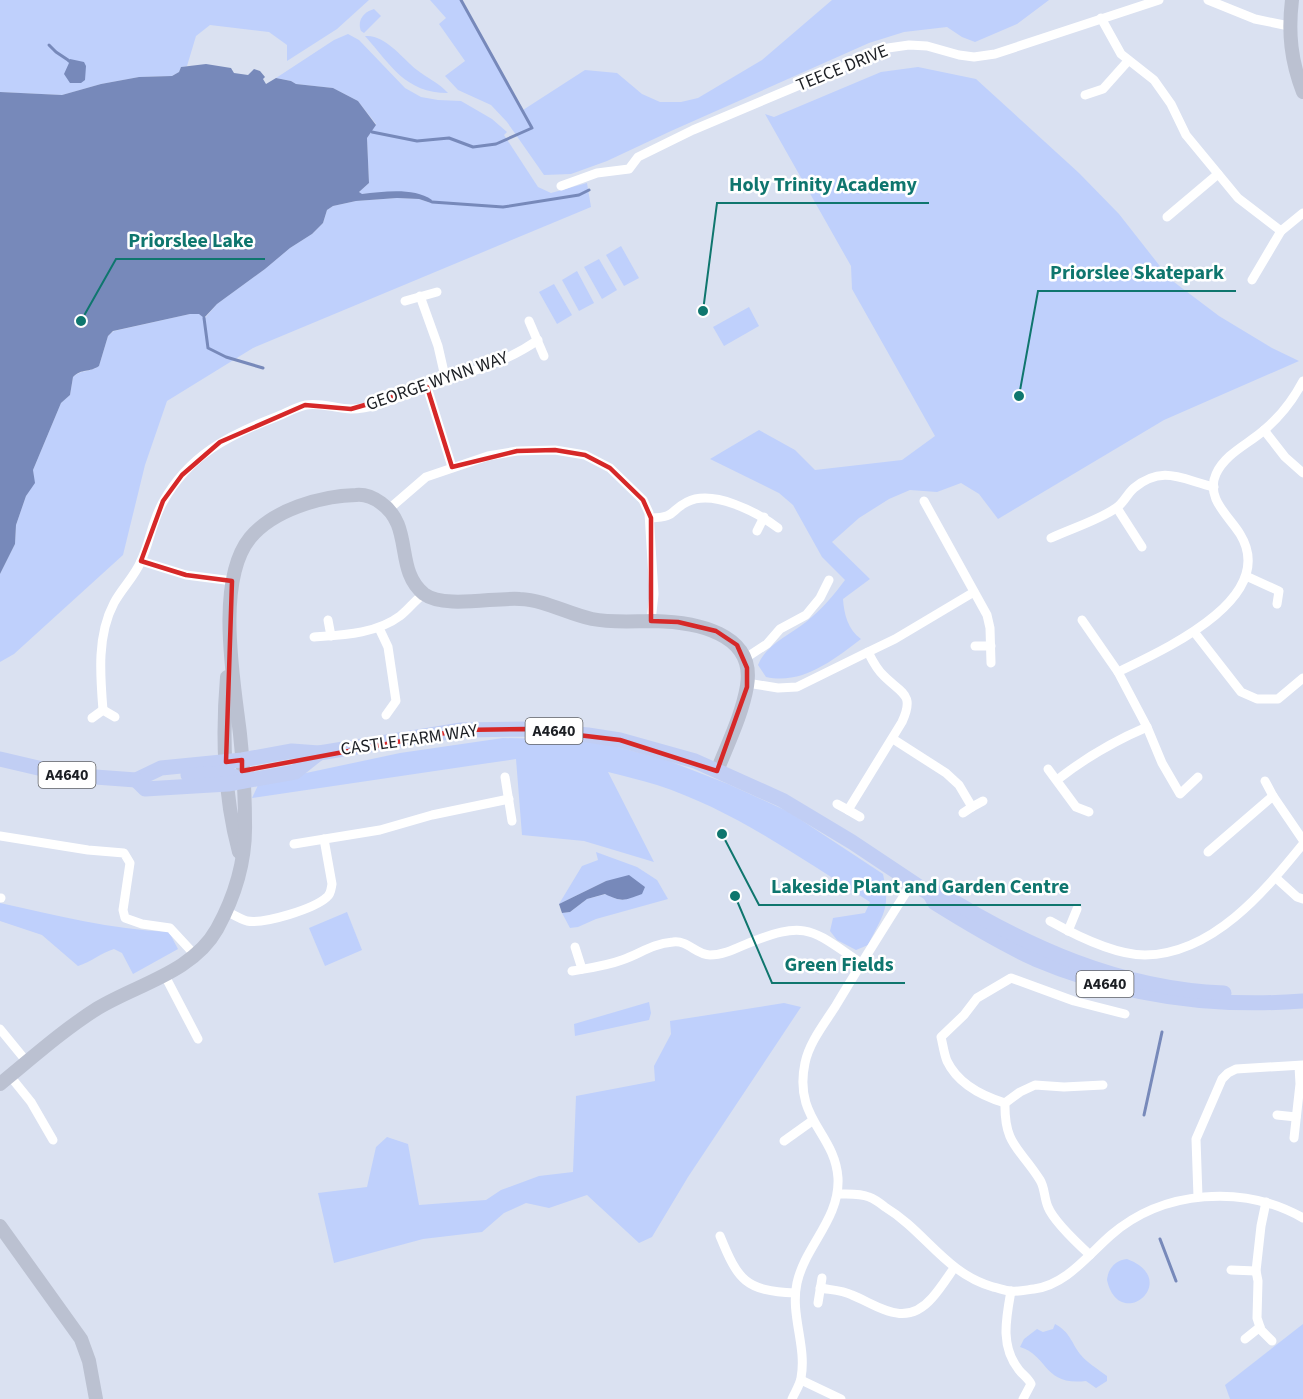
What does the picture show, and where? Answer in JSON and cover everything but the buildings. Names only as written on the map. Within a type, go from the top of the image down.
[{"type":"main road","name":"CASTLE FARM WAY","points":[[0,759],[68,775],[139,779],[161,768],[234,772],[291,751],[315,757],[461,730],[527,729],[620,740],[695,761],[782,800],[852,842],[930,894],[935,903],[1005,944],[1043,962],[1109,985],[1189,1000],[1243,1003],[1303,1001]]},
{"type":"main road","points":[[139,779],[145,789],[184,788],[234,772],[295,772],[315,757]]},
{"type":"main road","name":"CASTLE FARM WAY","points":[[930,894],[940,893],[1000,928],[1049,952],[1122,977],[1165,986],[1216,992],[1303,991]]},
{"type":"street","name":"TEECE DRIVE","points":[[561,186],[597,173],[629,169],[638,157],[693,130],[888,48],[909,45],[927,46],[959,56],[995,54],[1159,0]]},
{"type":"street","points":[[1208,0],[1255,19],[1289,26]]},
{"type":"street","points":[[1292,0],[1289,26],[1290,49],[1303,92]]},
{"type":"street","points":[[1101,18],[1121,54],[1154,80],[1171,104],[1186,135],[1238,198],[1281,231]]},
{"type":"street","points":[[1085,95],[1102,89],[1128,61]]},
{"type":"street","points":[[1167,217],[1218,174]]},
{"type":"street","points":[[1252,280],[1281,231],[1303,213]]},
{"type":"street","points":[[405,301],[437,292]]},
{"type":"street","points":[[420,296],[438,346],[446,381]]},
{"type":"street","points":[[530,321],[544,356]]},
{"type":"street","name":"GEORGE WYNN WAY","points":[[103,710],[101,647],[113,605],[141,561],[149,533],[163,501],[182,475],[220,442],[241,430],[308,404],[351,409],[385,401],[495,364],[522,352],[538,340]]},
{"type":"street","points":[[1118,672],[1195,633],[1217,615],[1233,597],[1246,576],[1248,559],[1240,534],[1222,511],[1215,497],[1215,475],[1234,452],[1264,430],[1284,411],[1303,381]]},
{"type":"street","points":[[427,387],[452,467]]},
{"type":"street","points":[[1264,430],[1285,457],[1303,474]]},
{"type":"street","points":[[389,509],[426,477],[488,456],[517,451],[555,450],[585,455],[610,468],[633,489],[643,500],[651,518],[654,594],[651,621]]},
{"type":"street","points":[[1053,524],[1055,536],[1117,508],[1136,486],[1159,475],[1176,475],[1194,483],[1214,487]]},
{"type":"street","points":[[52,1140],[31,1102],[5,1080],[70,1027],[100,1007],[183,965],[195,955],[215,932],[239,879],[246,825],[234,772],[230,651],[233,581],[237,564],[250,538],[273,517],[315,502],[360,494],[389,509],[397,519],[407,566],[412,578],[424,594],[437,600],[520,598],[546,603],[590,619],[678,622],[716,631],[737,645],[744,659],[747,683],[739,715],[717,771]]},
{"type":"street","points":[[651,518],[667,518],[688,502],[702,498],[720,501],[764,517],[778,528]]},
{"type":"street","points":[[924,501],[987,615],[990,628],[991,663]]},
{"type":"street","points":[[1117,508],[1142,548]]},
{"type":"street","points":[[757,531],[764,517]]},
{"type":"street","points":[[141,561],[186,575],[233,581]]},
{"type":"street","points":[[1246,576],[1279,591]]},
{"type":"street","points":[[744,659],[767,644],[780,629],[806,615],[820,598],[829,580]]},
{"type":"street","points":[[1277,604],[1279,591],[1288,583]]},
{"type":"street","points":[[747,683],[778,688],[797,687],[895,639],[974,592]]},
{"type":"street","points":[[314,637],[346,635],[379,628],[400,616],[424,594]]},
{"type":"street","points":[[328,620],[331,636]]},
{"type":"street","points":[[1082,620],[1118,672],[1147,727],[1162,763],[1180,794],[1198,777]]},
{"type":"street","points":[[379,628],[388,647],[396,701],[386,715]]},
{"type":"street","points":[[1195,633],[1241,692],[1257,699],[1278,699],[1303,678]]},
{"type":"street","points":[[975,646],[991,646]]},
{"type":"street","points":[[848,810],[893,740],[909,708],[906,697],[883,676],[868,652]]},
{"type":"street","points":[[92,718],[103,710],[115,717]]},
{"type":"street","points":[[1057,780],[1113,742],[1147,727]]},
{"type":"street","points":[[893,740],[946,773],[959,785],[967,810],[983,801]]},
{"type":"street","points":[[1048,769],[1076,807],[1089,812]]},
{"type":"street","points":[[505,777],[512,821]]},
{"type":"street","points":[[1050,921],[1068,931],[1119,950],[1144,955],[1185,947],[1208,936],[1234,918],[1276,878],[1303,842],[1265,781]]},
{"type":"street","points":[[1209,852],[1273,796]]},
{"type":"street","points":[[294,844],[380,830],[432,815],[509,799]]},
{"type":"street","points":[[837,804],[860,818]]},
{"type":"street","points":[[0,836],[88,850],[124,853],[130,863],[123,910],[125,918],[142,924],[170,928],[195,955]]},
{"type":"street","points":[[226,911],[245,921],[256,921],[300,911],[327,897],[331,892],[332,884],[324,839]]},
{"type":"street","points":[[1276,878],[1297,897],[1303,899]]},
{"type":"street","points":[[792,1399],[801,1380],[803,1359],[794,1302],[799,1274],[833,1211],[838,1194],[835,1162],[804,1101],[802,1086],[805,1062],[820,1031],[912,883]]},
{"type":"street","points":[[1068,931],[1077,909]]},
{"type":"street","points":[[575,947],[577,970],[618,962],[644,949],[675,941],[684,943],[700,953],[710,955],[726,952],[769,934],[809,930],[861,963]]},
{"type":"street","points":[[164,974],[198,1039]]},
{"type":"street","points":[[1005,1103],[975,1091],[959,1078],[947,1061],[941,1037],[964,1015],[977,998],[1011,978],[1074,1001],[1125,1014]]},
{"type":"street","points":[[0,1029],[27,1062]]},
{"type":"street","points":[[1198,1197],[1196,1139],[1222,1079],[1228,1073],[1236,1069],[1301,1065],[1294,1138]]},
{"type":"street","points":[[1005,1103],[1035,1085],[1064,1087],[1103,1085]]},
{"type":"street","points":[[1005,1103],[1005,1123],[1011,1141],[1042,1183],[1048,1208],[1090,1255]]},
{"type":"street","points":[[1277,1115],[1296,1117]]},
{"type":"street","points":[[784,1141],[812,1120]]},
{"type":"street","points":[[838,1194],[869,1197],[900,1216],[954,1268],[974,1281],[1011,1291],[1042,1287],[1063,1277],[1128,1222],[1153,1210],[1198,1197],[1235,1196],[1266,1202],[1303,1218]]},
{"type":"street","points":[[1266,1202],[1260,1226],[1256,1271],[1257,1318],[1260,1327],[1272,1341]]},
{"type":"street","points":[[0,1226],[81,1339],[89,1361],[96,1399]]},
{"type":"street","points":[[720,1236],[734,1267],[743,1279],[754,1287],[764,1290],[795,1293]]},
{"type":"street","points":[[818,1303],[821,1283],[887,1312],[907,1313],[931,1300],[954,1268]]},
{"type":"street","points":[[1231,1270],[1256,1271]]},
{"type":"street","points":[[1011,1291],[1004,1331],[1010,1355],[1031,1384],[1023,1399]]},
{"type":"street","points":[[1245,1339],[1260,1327]]},
{"type":"street","points":[[801,1380],[841,1399]]},
{"type":"highlighted area","points":[[427,387],[452,467],[517,451],[555,450],[585,455],[610,468],[643,500],[651,518],[651,621],[678,622],[716,631],[737,645],[747,668],[747,687],[717,771],[620,740],[527,729],[461,730],[242,771],[242,760],[226,762],[232,581],[186,575],[141,561],[163,501],[182,475],[220,442],[305,405],[351,409]]},
{"type":"shaded area","points":[[0,0],[369,0],[337,29],[287,61],[287,45],[269,32],[210,25],[196,36],[187,66],[181,67],[179,72],[172,76],[139,77],[101,84],[62,95],[0,92]]},
{"type":"shaded area","points":[[430,0],[461,0],[523,110],[585,70],[617,73],[642,94],[660,102],[681,102],[698,98],[762,60],[832,0],[1049,0],[1017,24],[975,42],[947,27],[904,32],[869,43],[607,161],[571,174],[544,175],[507,122],[491,105],[458,90],[445,76],[465,61],[439,24],[446,18]]},
{"type":"shaded area","points":[[374,9],[381,16],[364,33],[361,31],[360,20],[367,12]]},
{"type":"shaded area","points":[[348,34],[359,40],[405,88],[421,97],[461,101],[492,119],[507,132],[504,135],[538,187],[551,193],[587,183],[591,207],[253,348],[167,401],[145,465],[123,555],[14,654],[0,662],[0,574],[15,544],[16,525],[26,496],[34,483],[33,470],[61,403],[70,395],[73,377],[99,366],[108,336],[114,331],[190,314],[200,314],[205,318],[217,304],[312,234],[323,223],[327,210],[333,206],[356,201],[397,198],[419,199],[431,203],[407,192],[361,194],[359,192],[369,183],[367,138],[376,124],[358,101],[333,88],[296,84],[276,78],[334,40]]},
{"type":"shaded area","points":[[365,36],[372,36],[387,43],[417,70],[448,93],[433,92],[410,83],[391,67]]},
{"type":"shaded area","points":[[70,59],[84,62],[86,66],[85,80],[81,83],[70,83],[64,74],[69,63],[67,61]]},
{"type":"shaded area","points":[[206,64],[231,68],[234,73],[248,75],[254,69],[260,71],[265,77],[263,79],[266,84],[276,78],[296,84],[333,88],[358,101],[376,125],[367,138],[369,183],[359,192],[362,194],[416,193],[432,200],[431,203],[419,199],[397,198],[356,201],[333,206],[327,210],[323,223],[312,234],[217,304],[204,318],[199,314],[190,314],[113,331],[108,336],[99,366],[79,372],[73,377],[70,395],[61,403],[33,470],[35,483],[26,496],[16,525],[15,544],[0,574],[0,92],[62,95],[101,84],[139,77],[172,76],[179,72],[181,67]]},
{"type":"shaded area","points":[[918,67],[976,79],[1079,173],[1119,214],[1170,279],[1219,316],[1272,348],[1299,361],[1164,420],[998,519],[979,494],[961,483],[937,492],[910,490],[889,499],[859,518],[832,542],[870,579],[843,599],[848,621],[853,631],[861,639],[817,669],[805,674],[780,679],[766,677],[758,665],[767,651],[812,617],[845,580],[822,557],[793,505],[779,493],[710,459],[759,430],[795,450],[815,470],[902,460],[935,436],[852,289],[851,266],[765,114],[774,117],[881,72]]},
{"type":"shaded area","points":[[621,246],[639,278],[624,286],[606,255]]},
{"type":"shaded area","points":[[599,259],[617,290],[602,299],[584,267]]},
{"type":"shaded area","points":[[577,271],[594,303],[579,311],[562,280]]},
{"type":"shaded area","points":[[554,284],[572,315],[557,324],[539,292]]},
{"type":"shaded area","points":[[749,307],[759,326],[724,346],[713,327]]},
{"type":"shaded area","points":[[503,738],[592,740],[669,761],[728,784],[789,812],[883,874],[886,904],[868,945],[856,950],[837,940],[830,931],[833,918],[865,913],[870,902],[767,837],[713,808],[657,785],[608,772],[654,862],[584,841],[522,835],[516,759],[252,798],[259,783],[400,753]]},
{"type":"shaded area","points":[[596,852],[637,867],[657,880],[668,899],[570,928],[562,913],[570,912],[587,899],[606,894],[619,899],[632,897],[606,881],[559,904],[582,866],[598,860]]},
{"type":"shaded area","points":[[629,875],[645,887],[642,894],[624,900],[605,894],[587,899],[570,912],[562,913],[559,904],[606,881]]},
{"type":"shaded area","points":[[0,903],[105,925],[169,932],[178,949],[133,974],[122,953],[114,949],[78,966],[42,935],[0,921]]},
{"type":"shaded area","points":[[347,912],[362,950],[325,966],[309,928]]},
{"type":"shaded area","points":[[649,1002],[651,1013],[649,1020],[575,1036],[574,1024]]},
{"type":"shaded area","points":[[784,1003],[801,1007],[688,1177],[652,1237],[639,1243],[587,1195],[549,1208],[526,1203],[504,1213],[482,1232],[423,1239],[334,1263],[318,1193],[367,1187],[376,1147],[387,1137],[408,1144],[419,1205],[486,1200],[501,1190],[539,1176],[573,1172],[576,1096],[655,1081],[654,1066],[671,1034],[670,1021]]},
{"type":"shaded area","points":[[1127,1259],[1143,1268],[1149,1279],[1148,1289],[1142,1298],[1133,1303],[1123,1302],[1114,1295],[1107,1280],[1113,1265]]},
{"type":"shaded area","points":[[1055,1324],[1067,1334],[1089,1363],[1107,1376],[1107,1381],[1096,1388],[1086,1381],[1062,1379],[1054,1375],[1029,1351],[1020,1347],[1024,1339],[1037,1329],[1043,1332],[1053,1329]]},
{"type":"shaded area","points":[[1303,1324],[1303,1399],[1230,1399],[1225,1385]]},
{"type":"waterway","points":[[372,132],[417,141],[449,138],[473,147],[496,144],[532,128],[461,0]]},
{"type":"waterway","points":[[49,45],[68,60]]},
{"type":"waterway","points":[[432,202],[503,207],[579,195],[589,190]]},
{"type":"waterway","points":[[204,318],[208,348],[226,357],[263,368]]},
{"type":"waterway","points":[[1144,1115],[1162,1032]]},
{"type":"waterway","points":[[1160,1239],[1176,1281]]},
{"type":"place","name":"Holy Trinity Academy","points":[[703,311]]},
{"type":"place","name":"Priorslee Lake","points":[[81,321]]},
{"type":"place","name":"Priorslee Skatepark","points":[[1019,396]]},
{"type":"place","name":"Lakeside Plant and Garden Centre","points":[[722,834]]},
{"type":"place","name":"Green Fields","points":[[735,896]]}]
